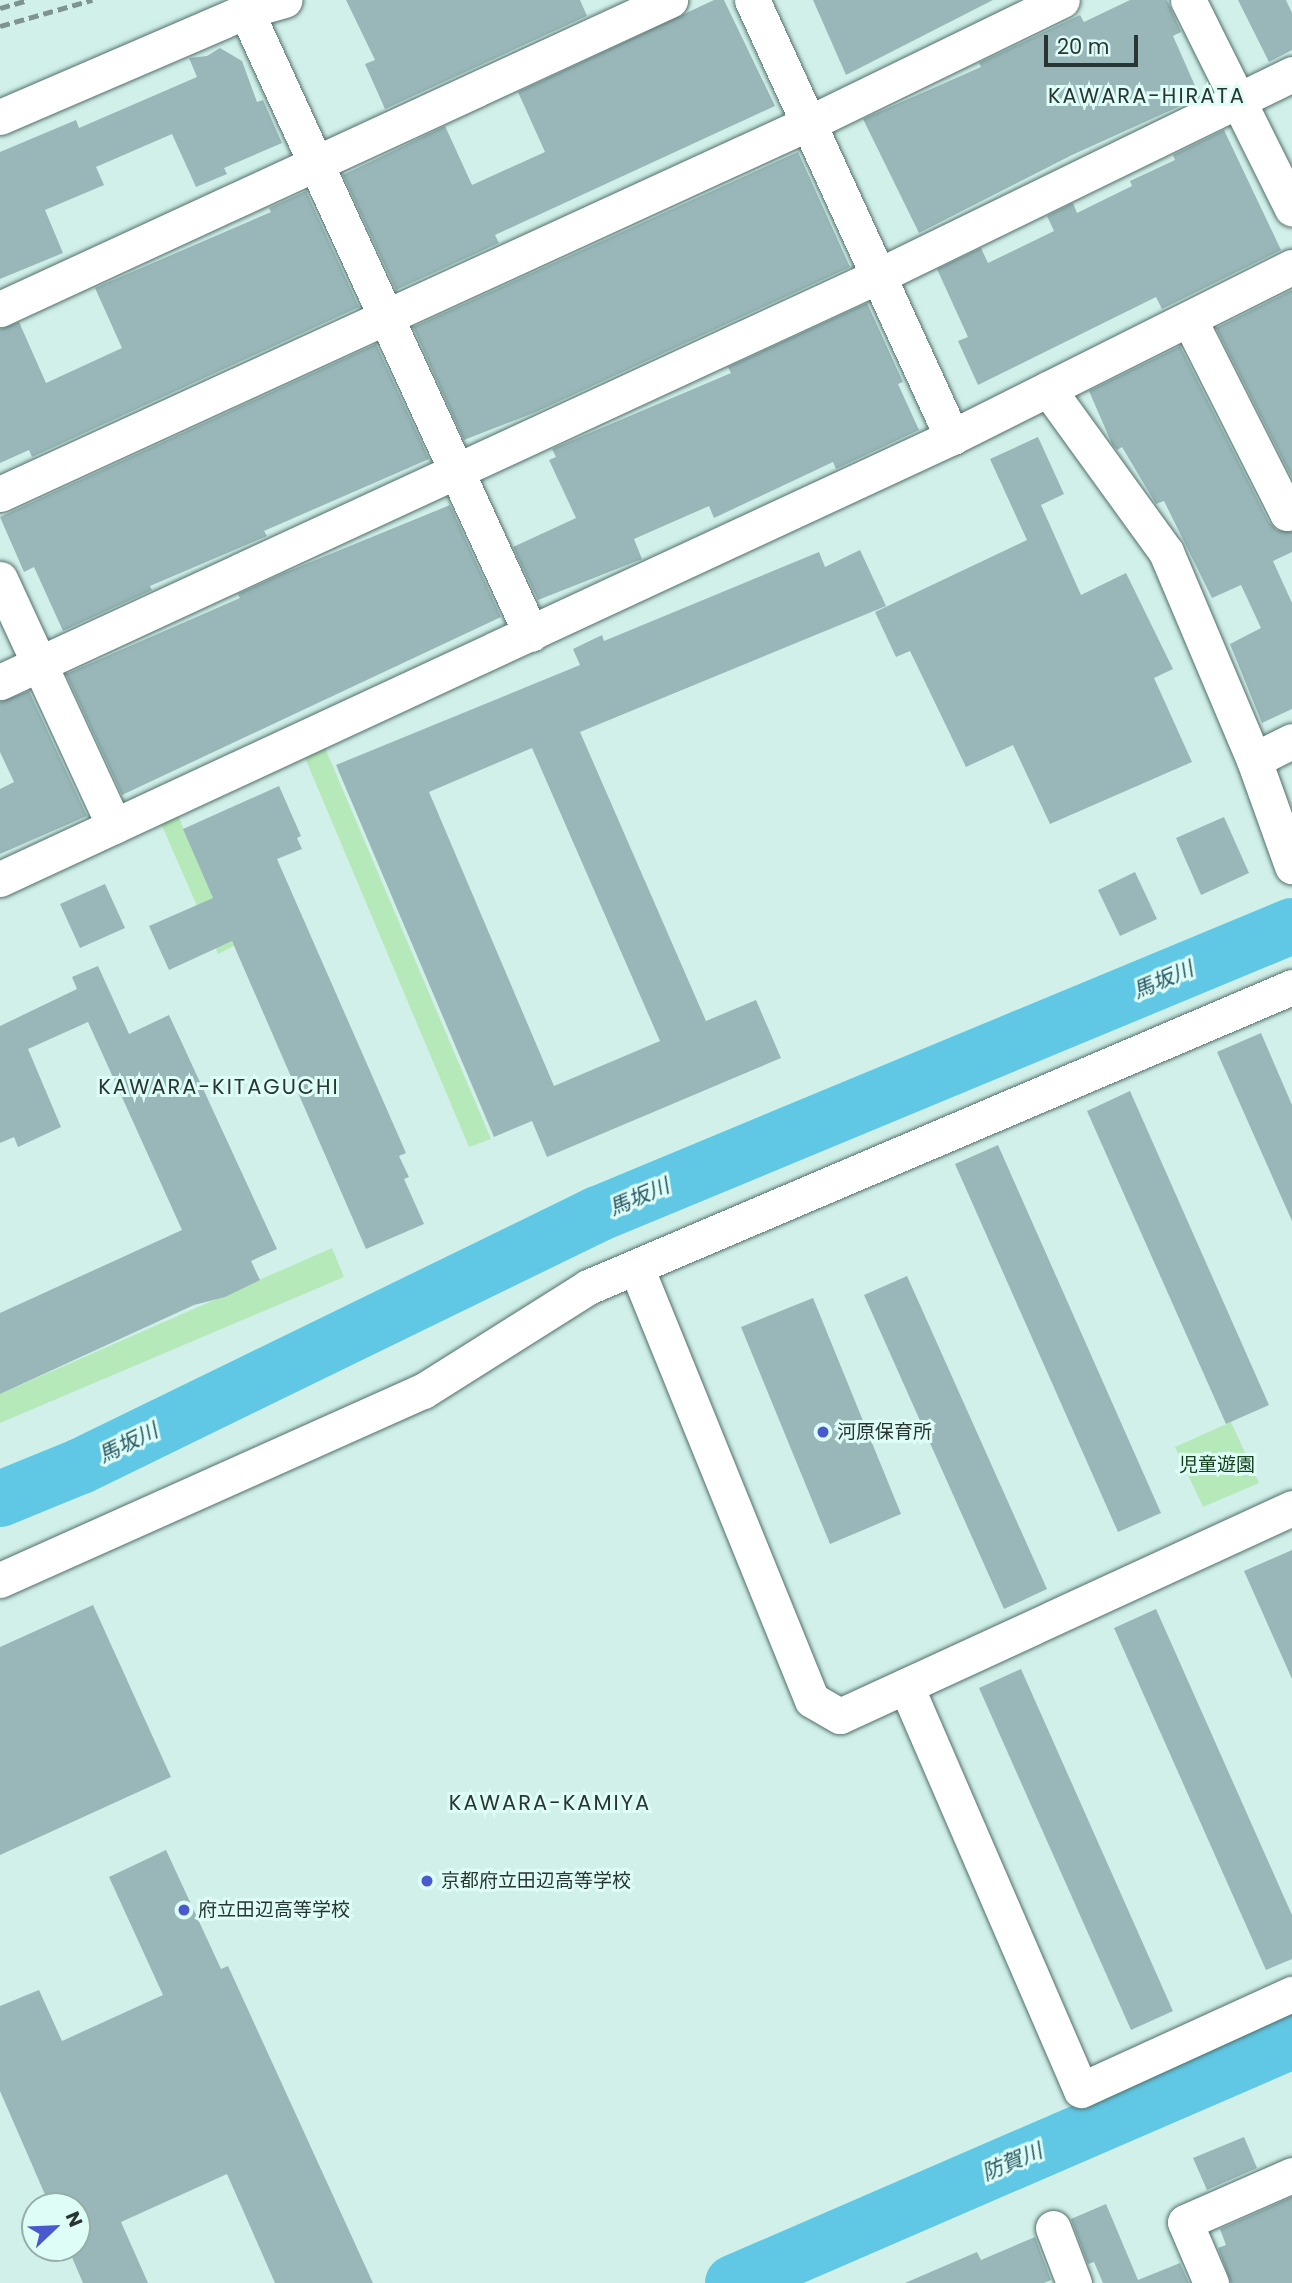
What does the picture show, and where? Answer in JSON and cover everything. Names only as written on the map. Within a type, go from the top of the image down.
[{"type":"street","points":[[0,117],[246,11],[284,0]]},
{"type":"street","points":[[0,309],[670,0]]},
{"type":"street","points":[[752,0],[952,437]]},
{"type":"street","points":[[0,494],[809,123],[1062,0]]},
{"type":"street","points":[[1188,0],[1292,209]]},
{"type":"street","points":[[246,11],[531,634]]},
{"type":"street","points":[[0,682],[878,276],[1292,74]]},
{"type":"street","points":[[0,879],[952,437],[1292,267]]},
{"type":"street","points":[[1189,319],[1290,515]]},
{"type":"street","points":[[1048,389],[1166,552],[1254,760],[1292,866]]},
{"type":"street","points":[[0,579],[114,826]]},
{"type":"street","points":[[1254,760],[1292,741]]},
{"type":"street","points":[[0,1580],[423,1391],[588,1287],[1292,987]]},
{"type":"street","points":[[636,1267],[811,1700],[840,1716],[1292,1508]]},
{"type":"street","points":[[905,1686],[1081,2090],[1292,1994]]},
{"type":"street","points":[[1211,2283],[1185,2222],[1292,2175]]},
{"type":"street","points":[[1053,2228],[1074,2283]]},
{"type":"green space","points":[[320,736],[491,1139],[469,1147],[300,746]]},
{"type":"green space","points":[[173,804],[234,946],[218,954],[156,812]]},
{"type":"green space","points":[[332,1248],[344,1277],[0,1423],[0,1394]]},
{"type":"green space","name":"児童遊園","points":[[1231,1422],[1259,1483],[1203,1507],[1175,1447]]},
{"type":"building","points":[[346,0],[580,0],[587,16],[385,109],[365,64],[375,60]]},
{"type":"building","points":[[714,0],[724,0],[775,106],[495,235],[499,243],[396,290],[343,175],[445,126],[472,185],[545,152],[518,92]]},
{"type":"building","points":[[813,0],[993,0],[846,75]]},
{"type":"building","points":[[1130,0],[1167,0],[1181,32],[1173,36],[1200,97],[1072,155],[919,233],[863,119],[981,67],[979,63],[1080,15],[1084,22]]},
{"type":"building","points":[[1238,0],[1286,0],[1292,13],[1292,50],[1269,62]]},
{"type":"building","points":[[220,48],[242,61],[257,102],[263,100],[282,143],[224,168],[227,174],[196,187],[172,134],[96,167],[104,185],[45,210],[63,253],[0,279],[0,152],[76,120],[79,128],[197,77],[189,58],[207,56]]},
{"type":"building","points":[[1224,130],[1281,250],[1162,309],[1156,297],[978,385],[958,341],[968,337],[937,269],[981,248],[988,263],[1054,231],[1047,216],[1073,203],[1077,213],[1132,186],[1130,181],[1175,160],[1173,155]]},
{"type":"building","points":[[798,152],[850,267],[536,412],[464,440],[413,327]]},
{"type":"building","points":[[306,191],[359,307],[32,457],[29,450],[0,463],[0,329],[19,322],[46,383],[122,348],[95,288],[271,212],[269,208]]},
{"type":"building","points":[[1292,290],[1292,478],[1216,328]]},
{"type":"building","points":[[867,303],[903,382],[898,384],[919,430],[836,469],[833,462],[714,518],[709,506],[634,539],[642,559],[538,600],[513,547],[576,518],[549,460],[556,457],[552,449],[731,373],[728,367]]},
{"type":"building","points":[[376,344],[429,459],[264,531],[267,536],[150,586],[152,590],[63,631],[34,567],[24,572],[0,517]]},
{"type":"building","points":[[1180,346],[1269,522],[1277,530],[1292,532],[1292,552],[1273,561],[1292,603],[1292,709],[1262,723],[1230,644],[1261,628],[1241,585],[1212,598],[1164,501],[1156,504],[1122,447],[1117,450],[1112,444],[1089,391]]},
{"type":"building","points":[[1038,437],[1064,494],[1041,505],[1081,595],[1126,573],[1173,669],[1154,678],[1192,762],[1050,824],[1013,745],[966,767],[910,651],[896,657],[875,612],[1027,540],[990,459]]},
{"type":"building","points":[[450,505],[501,617],[122,795],[66,674],[240,598],[238,594],[284,573]]},
{"type":"building","points":[[860,550],[886,606],[580,732],[706,1021],[756,1000],[781,1058],[547,1157],[532,1121],[494,1137],[336,765],[580,665],[573,649],[602,635],[604,641],[819,552],[825,567]],"holes":[[[532,748],[660,1041],[554,1086],[429,792]]]},
{"type":"building","points":[[29,691],[87,816],[0,854],[0,789],[14,782],[0,752],[0,702]]},
{"type":"building","points":[[279,786],[301,836],[297,838],[302,849],[277,859],[406,1153],[399,1156],[409,1177],[404,1179],[424,1224],[366,1249],[232,941],[169,970],[149,926],[213,898],[183,829]]},
{"type":"building","points":[[1224,817],[1249,873],[1201,895],[1176,838]]},
{"type":"building","points":[[1135,872],[1157,919],[1120,936],[1098,890]]},
{"type":"building","points":[[105,884],[125,928],[80,948],[60,904]]},
{"type":"building","points":[[98,966],[129,1034],[169,1015],[277,1249],[251,1261],[260,1280],[225,1297],[194,1305],[0,1394],[0,1313],[182,1230],[88,1022],[28,1049],[61,1127],[18,1147],[14,1137],[0,1143],[0,1026],[77,989],[72,977]]},
{"type":"building","points":[[1261,1033],[1292,1105],[1292,1221],[1217,1052]]},
{"type":"building","points":[[1130,1091],[1269,1405],[1226,1424],[1087,1111]]},
{"type":"building","points":[[998,1145],[1161,1513],[1118,1532],[955,1164]]},
{"type":"building","points":[[907,1276],[1047,1589],[1004,1609],[864,1295]]},
{"type":"building","points":[[813,1298],[901,1514],[830,1544],[741,1327]]},
{"type":"building","points":[[1292,1550],[1292,1679],[1244,1571]]},
{"type":"building","points":[[93,1605],[171,1777],[0,1855],[0,1647]]},
{"type":"building","points":[[1156,1609],[1292,1915],[1292,1959],[1266,1970],[1114,1628]]},
{"type":"building","points":[[1021,1669],[1173,2011],[1131,2030],[979,1688]]},
{"type":"building","points":[[166,1850],[221,1969],[228,1966],[373,2283],[275,2283],[227,2174],[121,2222],[148,2283],[83,2283],[74,2262],[91,2262],[91,2192],[44,2192],[0,2091],[0,2006],[39,1990],[62,2041],[163,1995],[109,1877]]},
{"type":"building","points":[[1244,2137],[1257,2168],[1207,2190],[1193,2158]]},
{"type":"building","points":[[1292,2197],[1292,2283],[1231,2283],[1218,2248],[1226,2245],[1220,2229]]},
{"type":"building","points":[[1106,2204],[1138,2280],[1180,2263],[1189,2283],[1103,2283],[1094,2262],[1088,2264],[1071,2219]]},
{"type":"building","points":[[1035,2237],[1051,2280],[1044,2283],[905,2283],[977,2252],[981,2260]]},
{"type":"waterway","name":"馬坂川","points":[[0,1499],[81,1466],[598,1214],[1292,926]]},
{"type":"waterway","name":"防賀川","points":[[733,2283],[1292,2041]]},
{"type":"railway","points":[[0,8],[28,0]]},
{"type":"railway","points":[[0,26],[92,0]]},
{"type":"place","name":"河原保育所","points":[[823,1432]]},
{"type":"place","name":"京都府立田辺高等学校","points":[[427,1881]]},
{"type":"place","name":"府立田辺高等学校","points":[[184,1910]]},
{"type":"district","name":"KAWARA-HIRATA","points":[[1147,96]]},
{"type":"district","name":"KAWARA-KITAGUCHI","points":[[219,1087]]},
{"type":"district","name":"KAWARA-KAMIYA","points":[[550,1803]]}]
